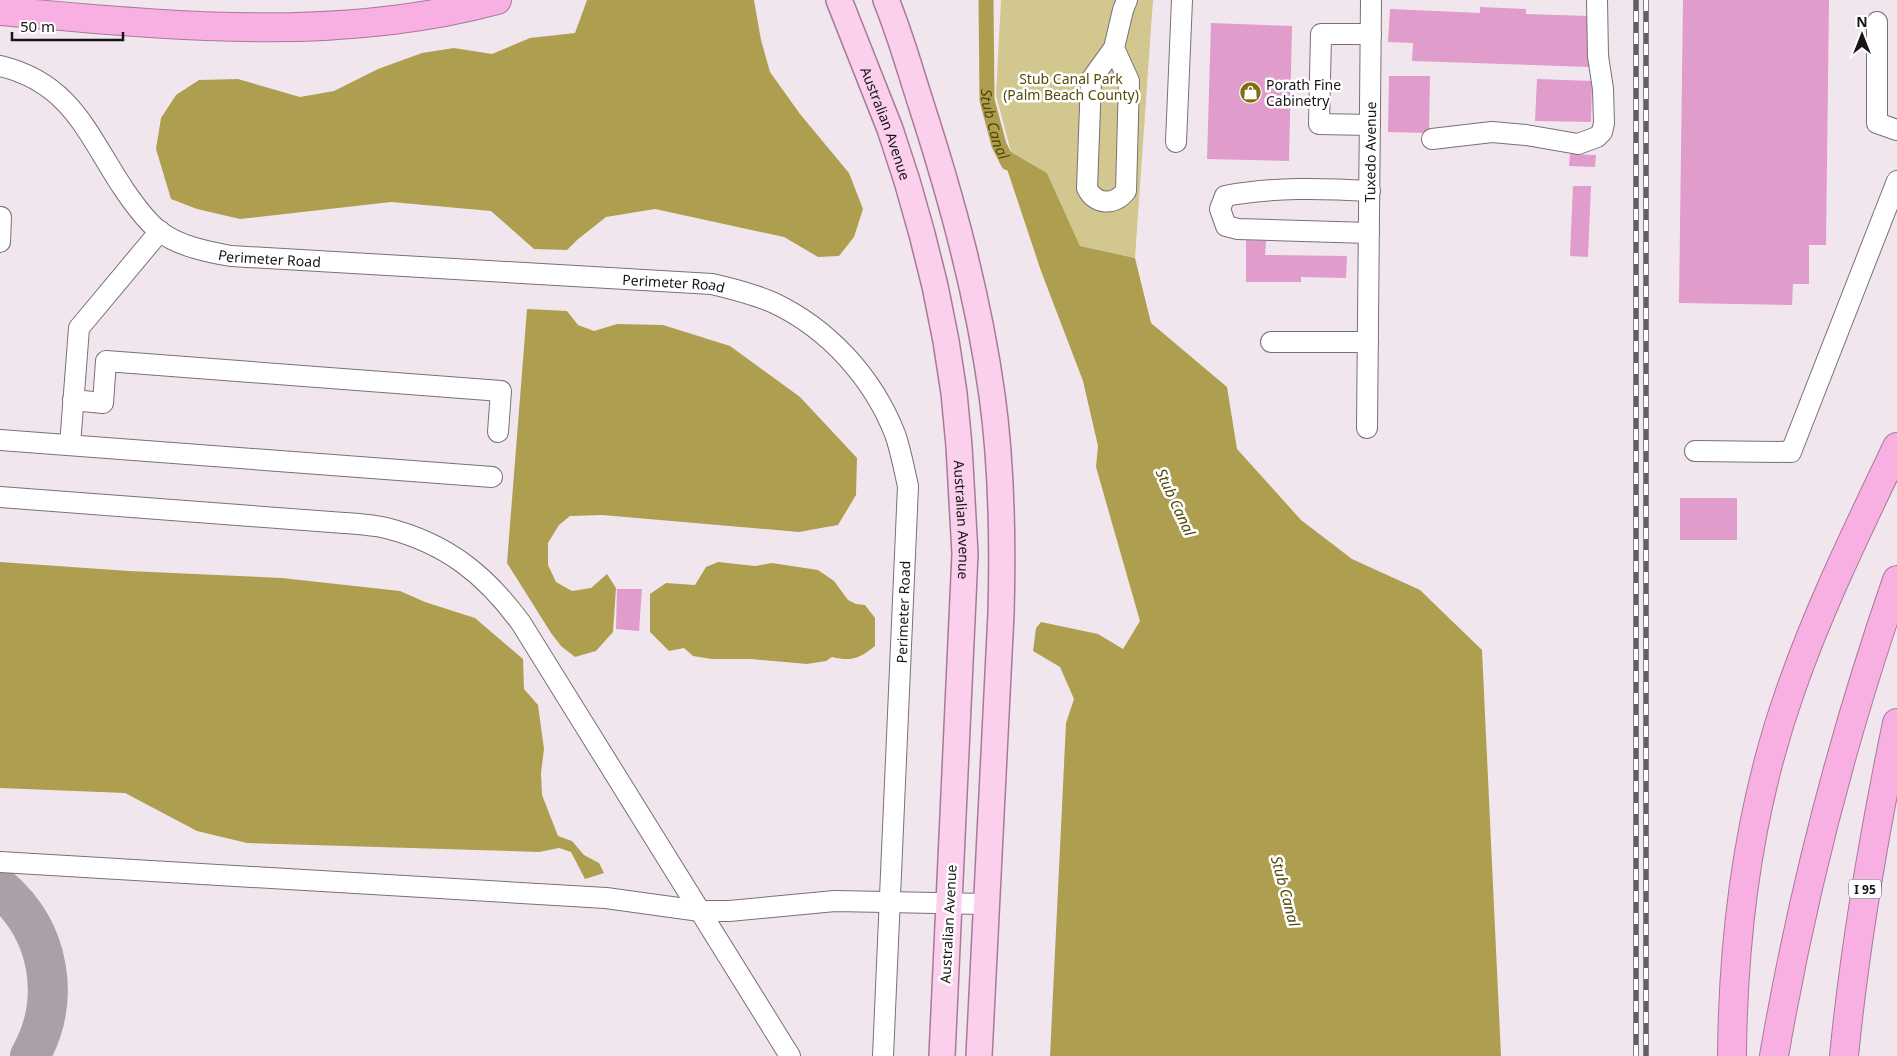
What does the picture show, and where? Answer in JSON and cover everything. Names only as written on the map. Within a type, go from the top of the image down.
[{"type":"highway","points":[[0,11],[201,26],[306,28],[413,19],[497,0]]},
{"type":"highway","points":[[1732,1056],[1735,957],[1742,894],[1757,807],[1769,760],[1790,691],[1814,628],[1897,447]]},
{"type":"highway","points":[[1774,1056],[1803,904],[1834,780],[1865,675],[1897,580]]},
{"type":"highway","name":"I 95","points":[[1844,1056],[1860,918],[1880,804],[1897,723]]},
{"type":"main road","name":"Australian Avenue","points":[[839,0],[890,129],[907,181],[935,286],[954,393],[964,501],[965,554],[942,1056]]},
{"type":"main road","points":[[886,0],[955,212],[974,292],[992,396],[1000,493],[1001,614],[979,1056]]},
{"type":"street","points":[[1114,48],[1128,81],[1126,191],[1115,201],[1108,202],[1095,199],[1087,188],[1091,80],[1114,48],[1123,10],[1128,0]]},
{"type":"street","points":[[1176,142],[1182,0]]},
{"type":"street","name":"Tuxedo Avenue","points":[[1367,428],[1372,0]]},
{"type":"street","points":[[1432,139],[1492,132],[1526,135],[1578,144],[1597,137],[1602,132],[1604,123],[1603,89],[1598,56],[1597,0]]},
{"type":"street","points":[[1877,22],[1877,123],[1897,130]]},
{"type":"street","points":[[1370,125],[1319,124],[1320,34],[1371,34]]},
{"type":"street","name":"Perimeter Road","points":[[0,66],[15,70],[47,86],[71,107],[133,203],[160,232],[184,244],[208,252],[231,256],[618,277],[712,284],[744,292],[774,303],[802,319],[828,338],[843,353],[864,378],[881,405],[897,441],[908,486],[883,1056]]},
{"type":"street","points":[[1695,451],[1791,452],[1897,181]]},
{"type":"street","points":[[1369,233],[1238,229],[1226,226],[1220,209],[1225,196],[1244,192],[1288,188],[1370,191]]},
{"type":"street","points":[[0,242],[1,217]]},
{"type":"street","points":[[70,445],[79,328],[160,232]]},
{"type":"street","points":[[1271,342],[1368,342]]},
{"type":"street","points":[[73,400],[103,403],[106,361],[126,362],[501,391],[498,432]]},
{"type":"street","points":[[0,440],[492,477]]},
{"type":"street","points":[[0,497],[344,523],[385,528],[422,540],[457,559],[483,578],[504,601],[521,624],[790,1056]]},
{"type":"street","points":[[0,862],[606,898],[700,911],[729,911],[835,901],[986,904]]},
{"type":"green space","name":"Stub Canal Park (Palm Beach County)","points":[[1001,0],[1153,0],[1135,258],[1080,246],[1047,173],[1011,152],[996,95]]},
{"type":"water","points":[[587,0],[754,0],[761,40],[770,72],[800,114],[849,173],[863,209],[854,237],[839,256],[818,257],[784,237],[655,209],[606,217],[567,250],[534,249],[491,211],[391,202],[240,219],[197,209],[171,199],[156,149],[161,118],[176,95],[199,80],[238,79],[300,97],[334,91],[378,69],[422,53],[454,48],[492,54],[530,38],[575,33]]},
{"type":"water","points":[[999,145],[1047,173],[1080,246],[1135,258],[1151,323],[1227,387],[1237,449],[1301,520],[1352,559],[1420,590],[1482,650],[1501,1056],[1050,1056],[1066,723],[1074,699],[1060,667],[1033,651],[1036,628],[1041,622],[1098,634],[1123,649],[1140,621],[1096,467],[1098,446],[1083,381],[1041,271]]},
{"type":"water","points":[[527,309],[567,311],[578,325],[594,331],[617,324],[663,325],[730,346],[800,397],[857,458],[856,495],[838,525],[799,532],[602,515],[570,516],[559,525],[548,543],[548,565],[556,582],[572,591],[591,588],[607,574],[616,588],[613,632],[596,651],[575,657],[561,646],[551,633],[507,563]]},
{"type":"water","points":[[0,562],[129,571],[282,578],[400,591],[425,602],[475,618],[523,659],[524,689],[538,705],[544,749],[541,773],[542,795],[558,836],[572,841],[584,855],[599,863],[604,873],[585,879],[571,852],[559,848],[539,852],[247,843],[197,831],[125,793],[0,788]]},
{"type":"water","points":[[718,562],[755,566],[772,563],[818,570],[834,581],[848,600],[856,604],[865,605],[875,618],[875,646],[855,658],[832,657],[826,661],[807,664],[751,659],[712,659],[693,656],[684,648],[669,651],[650,632],[650,594],[666,583],[695,585],[706,567]]},
{"type":"building","points":[[1683,0],[1829,0],[1826,245],[1809,245],[1809,284],[1793,284],[1792,305],[1679,303]]},
{"type":"building","points":[[1480,7],[1526,9],[1526,14],[1590,16],[1589,67],[1412,61],[1413,43],[1388,42],[1390,9],[1480,13]]},
{"type":"building","name":"Porath Fine Cabinetry","points":[[1211,23],[1292,26],[1289,161],[1207,159]]},
{"type":"building","points":[[1389,76],[1430,76],[1429,133],[1388,132]]},
{"type":"building","points":[[1537,79],[1592,81],[1591,122],[1535,121]]},
{"type":"building","points":[[1570,154],[1596,155],[1595,167],[1569,166]]},
{"type":"building","points":[[1573,186],[1591,186],[1588,257],[1570,256]]},
{"type":"building","points":[[1246,240],[1266,241],[1265,255],[1347,256],[1346,278],[1301,277],[1301,282],[1246,282]]},
{"type":"building","points":[[1680,498],[1737,498],[1737,540],[1680,540]]},
{"type":"building","points":[[617,589],[642,589],[639,631],[616,629]]},
{"type":"waterway","name":"Stub Canal","points":[[986,0],[987,100],[999,145],[1008,163]]},
{"type":"taxiway","points":[[0,888],[17,905],[30,924],[40,945],[46,967],[48,989],[46,1012],[40,1034],[30,1056]]},
{"type":"railway","points":[[1636,0],[1636,1056]]},
{"type":"railway","points":[[1646,0],[1646,1056]]},
{"type":"place","name":"Porath Fine Cabinetry","points":[[1250,92]]}]
